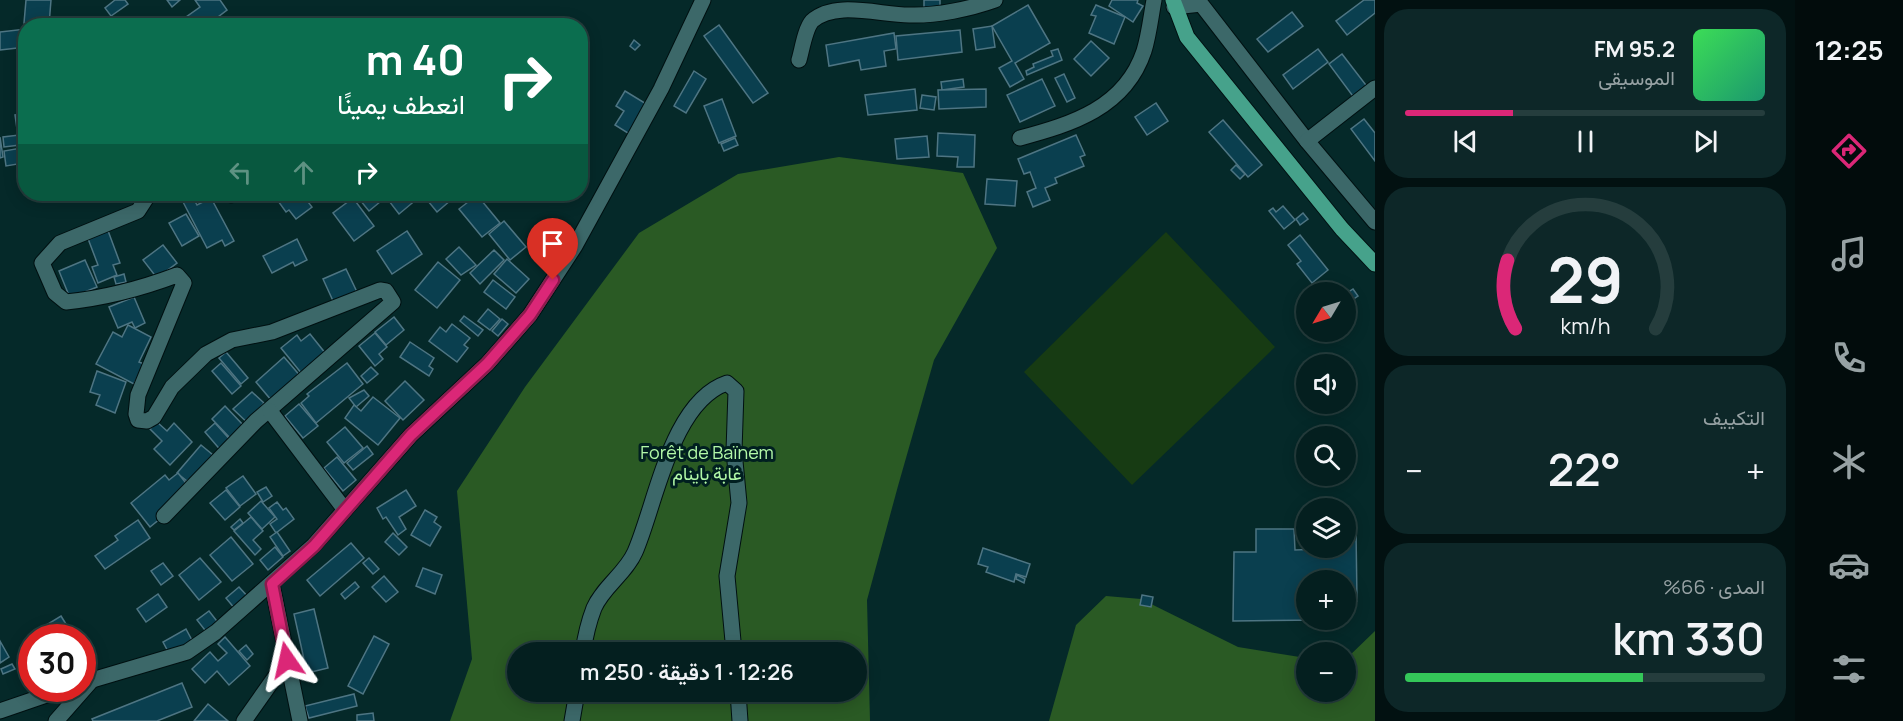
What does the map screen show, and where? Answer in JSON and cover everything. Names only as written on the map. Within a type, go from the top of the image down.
[{"type":"main road","points":[[1173,3],[1187,37],[1342,229],[1375,264]]},
{"type":"street","points":[[96,679],[188,652],[216,632],[314,546],[411,435],[487,364],[530,315],[598,204],[661,89],[703,0]]},
{"type":"street","points":[[799,60],[810,22],[826,11],[843,8],[911,16],[974,7],[995,0]]},
{"type":"street","points":[[1020,138],[1060,126],[1108,104],[1126,82],[1143,52],[1154,0]]},
{"type":"street","points":[[1173,3],[1201,4],[1307,141],[1372,213]]},
{"type":"street","points":[[1307,141],[1375,88]]},
{"type":"street","points":[[145,201],[138,211],[60,243],[42,263],[55,293],[66,302],[98,299],[148,286],[177,275],[184,283],[138,395],[136,414],[138,420],[147,421],[154,417],[172,387],[197,362],[206,354],[232,340],[273,332],[380,290],[386,291],[393,302],[256,421],[164,516]]},
{"type":"street","points":[[586,642],[595,606],[634,554],[674,441],[703,399],[714,388],[727,383],[736,391],[734,451],[740,503],[727,576],[733,642]]},
{"type":"street","points":[[270,411],[345,510]]},
{"type":"street","points":[[272,584],[300,721]]},
{"type":"street","points":[[244,721],[287,660]]},
{"type":"street","points":[[0,711],[26,702]]},
{"type":"street","points":[[56,721],[71,702]]},
{"type":"street","points":[[572,721],[575,702]]},
{"type":"street","points":[[739,702],[740,721]]},
{"type":"green space","name":"Forêt de Baïnem غابة باينام","points":[[839,157],[963,173],[997,248],[934,360],[867,600],[870,721],[450,721],[472,659],[457,491],[525,387],[639,233],[738,174]]},
{"type":"green space","points":[[1166,232],[1275,347],[1132,485],[1024,372]]},
{"type":"green space","points":[[1106,596],[1141,599],[1238,647],[1296,656],[1296,702],[1356,702],[1356,649],[1375,631],[1375,721],[1049,721],[1076,625]]},
{"type":"building","points":[[26,0],[51,0],[50,18],[24,18]]},
{"type":"building","points":[[115,0],[125,0],[128,4],[111,16],[105,8]]},
{"type":"building","points":[[167,0],[180,0],[172,7]]},
{"type":"building","points":[[195,0],[220,0],[227,10],[216,18],[185,18],[200,7]]},
{"type":"building","points":[[924,0],[940,0],[940,10],[924,9]]},
{"type":"building","points":[[1112,0],[1138,0],[1137,3],[1143,6],[1133,22],[1109,6]]},
{"type":"building","points":[[1364,0],[1375,0],[1375,13],[1347,35],[1336,21]]},
{"type":"building","points":[[1028,5],[1050,43],[1015,63],[1024,79],[1010,87],[999,68],[1012,61],[992,26]]},
{"type":"building","points":[[1096,5],[1125,17],[1114,44],[1089,33],[1096,16],[1091,15]]},
{"type":"building","points":[[1292,12],[1303,26],[1268,52],[1257,39]]},
{"type":"building","points":[[719,25],[768,93],[753,103],[704,36]]},
{"type":"building","points":[[992,26],[995,47],[976,50],[973,29]]},
{"type":"building","points":[[18,30],[18,48],[0,50],[0,32]]},
{"type":"building","points":[[960,30],[962,52],[898,60],[896,36]]},
{"type":"building","points":[[894,33],[896,49],[884,51],[886,66],[861,70],[859,60],[829,66],[826,45]]},
{"type":"building","points":[[634,40],[640,45],[635,50],[630,46]]},
{"type":"building","points":[[1091,41],[1109,58],[1091,76],[1074,59]]},
{"type":"building","points":[[1058,49],[1062,60],[1027,75],[1026,71],[1034,67],[1033,64],[1053,56],[1051,51]]},
{"type":"building","points":[[1318,49],[1328,62],[1293,89],[1283,75]]},
{"type":"building","points":[[1342,54],[1369,89],[1355,99],[1329,64]]},
{"type":"building","points":[[694,71],[706,79],[686,113],[674,106]]},
{"type":"building","points":[[1064,74],[1075,98],[1067,102],[1055,78]]},
{"type":"building","points":[[963,79],[964,87],[942,90],[941,82]]},
{"type":"building","points":[[1042,79],[1055,106],[1020,122],[1007,95]]},
{"type":"building","points":[[915,89],[917,110],[868,115],[865,95]]},
{"type":"building","points":[[986,89],[986,107],[939,109],[938,90]]},
{"type":"building","points":[[625,91],[648,105],[631,135],[615,125],[624,111],[616,106]]},
{"type":"building","points":[[922,95],[936,97],[934,110],[920,108]]},
{"type":"building","points":[[722,99],[736,136],[719,143],[704,106]]},
{"type":"building","points":[[1156,103],[1168,121],[1147,135],[1135,117]]},
{"type":"building","points":[[15,115],[18,115],[18,129],[17,129]]},
{"type":"building","points":[[1364,119],[1375,133],[1375,161],[1351,129]]},
{"type":"building","points":[[1223,120],[1262,165],[1248,177],[1209,132]]},
{"type":"building","points":[[938,133],[975,135],[974,167],[957,167],[958,157],[937,156]]},
{"type":"building","points":[[18,135],[18,145],[4,147],[3,137]]},
{"type":"building","points":[[1076,135],[1085,155],[1080,157],[1084,166],[1055,178],[1057,183],[1045,188],[1050,200],[1033,207],[1027,192],[1036,188],[1030,172],[1024,174],[1018,159]]},
{"type":"building","points":[[927,136],[929,157],[897,159],[895,139]]},
{"type":"building","points":[[0,137],[3,157],[0,158]]},
{"type":"building","points":[[735,138],[738,145],[724,151],[721,144]]},
{"type":"building","points":[[18,149],[18,164],[6,166],[4,151]]},
{"type":"building","points":[[1236,165],[1245,174],[1240,179],[1231,170]]},
{"type":"building","points":[[987,179],[1017,181],[1015,206],[985,204]]},
{"type":"building","points":[[183,201],[195,201],[197,205],[205,201],[213,201],[234,241],[225,246],[222,240],[207,248]]},
{"type":"building","points":[[278,201],[307,201],[312,207],[296,219],[289,210],[286,212]]},
{"type":"building","points":[[349,201],[355,201],[374,226],[354,241],[333,213]]},
{"type":"building","points":[[361,201],[381,201],[369,211]]},
{"type":"building","points":[[389,201],[415,201],[399,214]]},
{"type":"building","points":[[428,201],[450,201],[437,212]]},
{"type":"building","points":[[469,201],[482,201],[500,223],[482,237],[459,209]]},
{"type":"building","points":[[1283,206],[1295,220],[1284,229],[1269,211],[1273,208],[1276,212]]},
{"type":"building","points":[[1303,213],[1308,219],[1300,225],[1296,219]]},
{"type":"building","points":[[186,214],[199,236],[182,246],[169,223]]},
{"type":"building","points":[[504,221],[526,247],[510,260],[489,234]]},
{"type":"building","points":[[107,228],[120,263],[113,265],[117,275],[98,283],[92,267],[98,265],[87,236]]},
{"type":"building","points":[[407,231],[422,254],[392,274],[377,251]]},
{"type":"building","points":[[1300,235],[1328,270],[1311,282],[1297,264],[1301,261],[1288,245]]},
{"type":"building","points":[[297,239],[307,260],[295,266],[293,262],[272,273],[263,256]]},
{"type":"building","points":[[163,245],[177,263],[157,278],[143,260]]},
{"type":"building","points":[[459,247],[476,265],[461,275],[446,259]]},
{"type":"building","points":[[494,250],[504,260],[480,284],[470,273]]},
{"type":"building","points":[[507,259],[529,279],[516,293],[494,274]]},
{"type":"building","points":[[85,260],[97,287],[70,298],[59,271]]},
{"type":"building","points":[[438,262],[460,280],[437,308],[415,290]]},
{"type":"building","points":[[346,269],[357,292],[334,303],[323,279]]},
{"type":"building","points":[[124,274],[126,282],[116,284],[114,277]]},
{"type":"building","points":[[493,280],[515,297],[506,309],[484,292]]},
{"type":"building","points":[[134,297],[145,323],[135,328],[132,322],[118,328],[109,307]]},
{"type":"building","points":[[488,309],[500,319],[490,330],[478,321]]},
{"type":"building","points":[[464,316],[483,330],[478,336],[460,321]]},
{"type":"building","points":[[394,317],[404,330],[386,345],[375,332]]},
{"type":"building","points":[[502,319],[508,324],[498,336],[492,331]]},
{"type":"building","points":[[452,324],[470,338],[464,345],[468,348],[457,362],[429,341],[440,327],[446,332]]},
{"type":"building","points":[[128,325],[151,337],[139,362],[144,364],[134,384],[96,364],[113,332],[122,337]]},
{"type":"building","points":[[375,333],[387,347],[379,354],[383,359],[375,366],[359,346]]},
{"type":"building","points":[[310,334],[326,354],[302,374],[281,348],[297,335],[301,341]]},
{"type":"building","points":[[410,342],[434,358],[429,366],[433,369],[429,376],[400,357]]},
{"type":"building","points":[[226,352],[248,378],[241,384],[219,358]]},
{"type":"building","points":[[284,357],[302,378],[277,407],[256,382]]},
{"type":"building","points":[[221,363],[241,386],[232,394],[212,371]]},
{"type":"building","points":[[347,363],[363,384],[316,423],[301,403],[309,396],[307,394]]},
{"type":"building","points":[[371,367],[378,374],[367,383],[361,376]]},
{"type":"building","points":[[97,371],[126,382],[115,413],[96,405],[100,395],[90,392]]},
{"type":"building","points":[[405,381],[424,400],[403,420],[385,401]]},
{"type":"building","points":[[364,390],[369,396],[356,407],[349,398]]},
{"type":"building","points":[[252,392],[264,403],[260,408],[265,413],[252,427],[233,409]]},
{"type":"building","points":[[373,397],[400,418],[378,445],[345,418],[354,405],[361,411]]},
{"type":"building","points":[[299,404],[318,426],[303,438],[285,416]]},
{"type":"building","points":[[225,406],[245,427],[232,440],[212,419]]},
{"type":"building","points":[[157,422],[167,431],[174,423],[192,442],[170,465],[154,449],[162,441],[150,429]]},
{"type":"building","points":[[215,423],[234,444],[223,453],[205,432]]},
{"type":"building","points":[[345,427],[363,448],[344,463],[327,442]]},
{"type":"building","points":[[201,445],[219,460],[187,481],[177,473]]},
{"type":"building","points":[[367,446],[373,454],[353,470],[347,463]]},
{"type":"building","points":[[337,457],[356,480],[343,491],[324,468]]},
{"type":"building","points":[[178,473],[193,492],[150,527],[131,503],[165,475],[169,480]]},
{"type":"building","points":[[243,476],[256,494],[240,506],[226,488]]},
{"type":"building","points":[[266,487],[272,496],[263,502],[257,492]]},
{"type":"building","points":[[226,490],[240,507],[225,520],[210,503]]},
{"type":"building","points":[[406,490],[416,506],[399,517],[406,529],[398,535],[386,517],[383,519],[377,508]]},
{"type":"building","points":[[261,501],[275,517],[262,529],[248,513]]},
{"type":"building","points":[[277,502],[283,510],[286,508],[294,519],[276,533],[270,524],[277,519],[269,508]]},
{"type":"building","points":[[425,510],[437,517],[434,522],[441,527],[430,546],[411,535]]},
{"type":"building","points":[[251,517],[263,531],[253,540],[261,549],[255,555],[234,531]]},
{"type":"building","points":[[240,519],[243,523],[234,530],[231,527]]},
{"type":"building","points":[[138,520],[150,538],[105,569],[95,556],[118,540],[115,536]]},
{"type":"building","points":[[1256,529],[1294,529],[1296,558],[1356,558],[1356,530],[1357,601],[1356,570],[1296,570],[1296,620],[1233,621],[1234,552],[1256,552]]},
{"type":"building","points":[[277,532],[290,551],[283,556],[270,537]]},
{"type":"building","points":[[393,533],[407,547],[399,555],[385,542]]},
{"type":"building","points":[[231,537],[253,564],[232,581],[210,555]]},
{"type":"building","points":[[351,543],[364,558],[320,596],[307,580]]},
{"type":"building","points":[[275,547],[283,557],[268,570],[260,560]]},
{"type":"building","points":[[983,548],[1030,564],[1026,577],[1016,574],[1014,582],[986,572],[988,567],[978,564]]},
{"type":"building","points":[[200,558],[221,582],[199,600],[179,575]]},
{"type":"building","points":[[369,558],[379,569],[373,574],[363,563]]},
{"type":"building","points":[[163,563],[173,576],[161,585],[151,571]]},
{"type":"building","points":[[423,568],[442,575],[435,594],[416,586]]},
{"type":"building","points":[[1017,575],[1025,579],[1024,583],[1016,579]]},
{"type":"building","points":[[384,576],[398,592],[386,602],[372,587]]},
{"type":"building","points":[[355,582],[359,587],[345,599],[341,594]]},
{"type":"building","points":[[239,587],[249,598],[235,609],[226,598]]},
{"type":"building","points":[[158,594],[167,607],[146,622],[137,609]]},
{"type":"building","points":[[1142,595],[1153,597],[1151,607],[1140,605]]},
{"type":"building","points":[[314,609],[328,668],[307,673],[294,614]]},
{"type":"building","points":[[209,611],[220,625],[208,634],[197,620]]},
{"type":"building","points":[[61,616],[66,624],[48,624]]},
{"type":"building","points":[[186,629],[194,644],[171,657],[163,642]]},
{"type":"building","points":[[374,636],[389,644],[363,694],[348,686]]},
{"type":"building","points":[[225,637],[250,666],[229,685],[217,671],[205,683],[192,669],[210,652],[218,661],[227,653],[218,644]]},
{"type":"building","points":[[0,641],[9,657],[0,663]]},
{"type":"building","points":[[246,645],[253,654],[247,660],[239,651]]},
{"type":"building","points":[[12,664],[15,669],[3,674],[1,669]]},
{"type":"building","points":[[182,683],[192,707],[157,721],[93,721],[92,719]]},
{"type":"building","points":[[354,694],[357,706],[309,718],[305,706]]},
{"type":"building","points":[[208,704],[228,721],[194,721]]},
{"type":"building","points":[[373,713],[374,721],[357,721],[357,715]]},
{"type":"route","points":[[287,660],[272,584],[314,546],[411,435],[487,364],[530,315],[553,280]]}]
